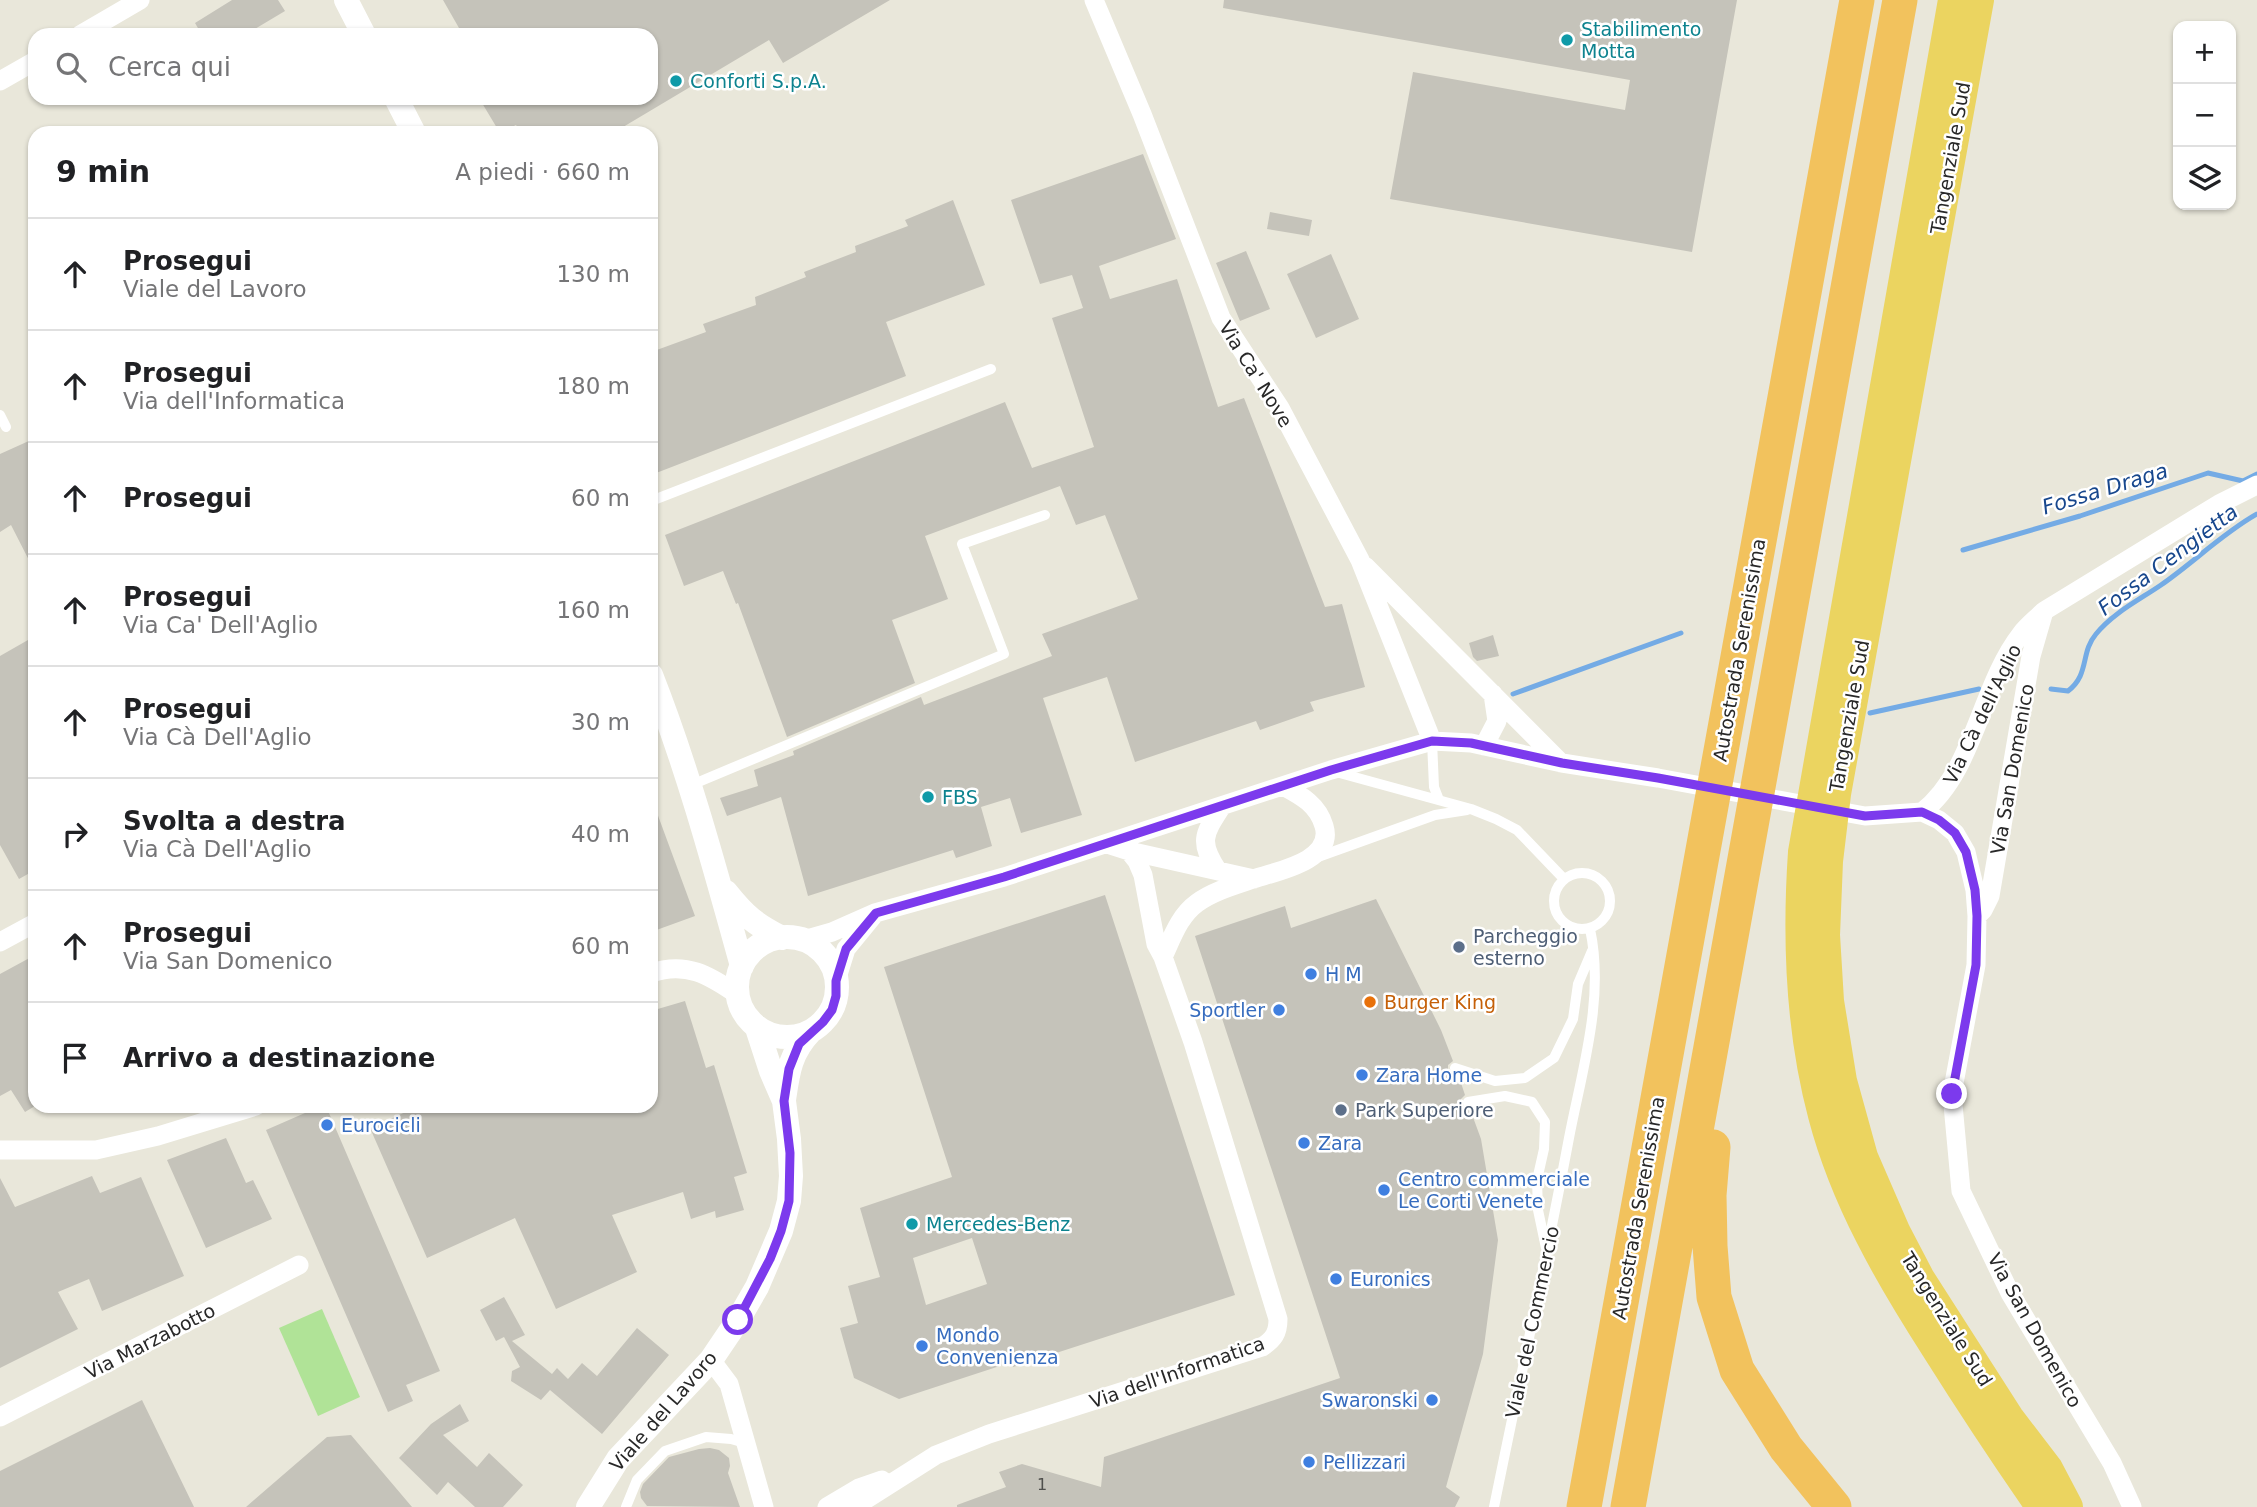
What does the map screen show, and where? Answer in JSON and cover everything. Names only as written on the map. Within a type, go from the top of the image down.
[{"type":"highway","name":"Autostrada Serenissima","points":[[1584,1507],[1857,0]]},
{"type":"highway","points":[[1628,1507],[1900,0]]},
{"type":"highway","name":"Tangenziale Sud","points":[[1954,0],[1808,825],[1801,900],[1801,979],[1824,1116],[1863,1219],[1895,1283],[2042,1507]]},
{"type":"highway","name":"Tangenziale Sud","points":[[1978,0],[1835,794],[1827,861],[1824,935],[1828,1001],[1841,1082],[1862,1157],[1895,1233],[1919,1279],[2008,1418],[2047,1469],[2067,1507]]},
{"type":"highway","points":[[1725,971],[1720,1076],[1709,1195],[1714,1297],[1737,1370],[1786,1448],[1834,1507]]},
{"type":"highway","points":[[1565,1507],[1595,1442]]},
{"type":"street","points":[[92,28],[140,0]]},
{"type":"street","points":[[346,0],[360,28]]},
{"type":"street","name":"Via Ca' Nove","points":[[1094,0],[1142,114],[1221,318],[1280,408],[1360,560],[1432,741]]},
{"type":"street","points":[[0,81],[28,65]]},
{"type":"street","points":[[400,105],[410,126]]},
{"type":"street","name":"Via Cà dell'Aglio","points":[[1922,812],[1937,800],[1951,780],[2004,664],[2021,634],[2044,611],[2219,504],[2257,485]]},
{"type":"street","points":[[1360,560],[1562,763]]},
{"type":"street","name":"Via San Domenico","points":[[2044,611],[2031,656],[1990,896],[1977,916],[1976,965],[1952,1094],[1961,1191],[2010,1293],[2112,1463],[2132,1507]]},
{"type":"street","points":[[1484,746],[1497,721],[1493,694]]},
{"type":"street","points":[[658,696],[689,787],[742,966]]},
{"type":"street","points":[[738,995],[742,966],[752,952],[765,943],[832,932],[876,913],[1004,877],[1331,770],[1432,741],[1484,746],[1562,763],[1865,816],[1922,812],[1939,820],[1955,833],[1966,852],[1975,890],[1977,916]]},
{"type":"street","points":[[1163,957],[1182,918],[1195,904],[1212,894],[1305,862],[1320,850],[1325,831],[1320,814],[1307,800],[1283,786]]},
{"type":"street","points":[[1217,871],[1205,845],[1211,824],[1222,806]]},
{"type":"street","points":[[1107,844],[1254,879]]},
{"type":"street","name":"Via dell'Informatica","points":[[853,1507],[936,1455],[989,1434],[1262,1347],[1271,1341],[1278,1331],[1278,1319],[1193,1042],[1156,944],[1143,875],[1129,851]]},
{"type":"street","points":[[719,884],[756,924],[816,947],[826,956],[836,981]]},
{"type":"street","points":[[836,981],[846,949],[876,913]]},
{"type":"street","points":[[0,942],[28,927]]},
{"type":"street","points":[[658,972],[676,968],[689,970],[714,978],[738,995]]},
{"type":"street","name":"Viale del Lavoro","points":[[588,1507],[601,1495],[618,1459],[711,1360],[757,1287],[781,1231],[789,1201],[791,1176],[784,1101],[789,1069],[799,1044],[832,1010],[836,981]]},
{"type":"street","name":"Viale del Lavoro","points":[[738,995],[748,1019],[757,1028],[784,1101]]},
{"type":"street","points":[[757,1028],[783,1037],[811,1031]]},
{"type":"street","points":[[0,1150],[96,1150],[158,1136],[233,1113]]},
{"type":"street","name":"Via Marzabotto","points":[[0,1417],[299,1265]]},
{"type":"street","points":[[711,1360],[729,1384],[764,1507]]},
{"type":"street","name":"Via dell'Informatica","points":[[827,1507],[859,1488],[903,1474]]},
{"type":"lane","points":[[658,498],[991,369]]},
{"type":"lane","points":[[0,415],[6,427]]},
{"type":"lane","points":[[689,787],[1004,654],[962,544],[1045,515]]},
{"type":"lane","points":[[1432,741],[1434,786],[1439,800]]},
{"type":"lane","points":[[1331,770],[1471,809],[1517,830],[1564,879]]},
{"type":"lane","points":[[1305,862],[1435,815],[1471,809]]},
{"type":"lane","points":[[1577,873],[1588,873],[1598,877],[1606,886],[1611,897],[1609,912],[1599,924],[1590,929],[1577,929],[1559,919],[1554,900],[1557,888],[1564,879],[1577,873]]},
{"type":"lane","name":"Viale del Commercio","points":[[1494,1507],[1547,1254],[1595,998],[1594,947],[1590,929]]},
{"type":"lane","points":[[1455,1069],[1495,1081],[1525,1078],[1553,1058],[1573,1019],[1578,984],[1594,947]]},
{"type":"lane","points":[[1468,1102],[1505,1096],[1532,1102],[1545,1122],[1544,1149],[1537,1180],[1538,1210],[1547,1254]]},
{"type":"lane","points":[[626,1507],[637,1480],[665,1451],[706,1437],[745,1443]]},
{"type":"green space","points":[[322,1309],[360,1397],[318,1416],[279,1328]]},
{"type":"building","points":[[232,0],[278,0],[285,11],[257,28],[198,28],[195,23]]},
{"type":"building","name":"Conforti S.p.A.","points":[[443,0],[890,0],[783,63],[769,40],[625,126],[496,126],[483,105],[658,105],[658,28],[459,28]]},
{"type":"building","points":[[1224,0],[1737,0],[1692,252],[1390,199],[1413,72],[1625,110],[1630,80],[1223,8]]},
{"type":"building","points":[[1143,154],[1176,239],[1099,266],[1110,299],[1177,279],[1218,407],[1244,398],[1325,607],[1342,604],[1365,687],[1310,702],[1314,711],[1260,730],[1256,721],[1135,762],[1107,677],[1043,698],[1082,815],[1021,833],[1010,798],[981,807],[992,846],[956,858],[953,850],[808,896],[781,797],[727,816],[720,798],[758,786],[754,770],[794,755],[793,751],[921,697],[924,705],[1052,656],[1042,634],[1138,599],[1105,515],[1076,525],[1060,486],[925,536],[948,599],[892,620],[915,683],[787,737],[738,603],[736,604],[723,571],[684,586],[665,535],[1005,402],[1032,468],[1094,447],[1052,318],[1083,308],[1072,275],[1040,284],[1011,200]]},
{"type":"building","points":[[953,200],[985,285],[886,322],[906,376],[658,472],[658,350],[706,332],[703,324],[756,305],[755,297],[806,277],[804,272],[856,252],[855,246],[908,226],[905,220]]},
{"type":"building","points":[[1270,212],[1312,220],[1309,236],[1267,229]]},
{"type":"building","points":[[1246,251],[1270,309],[1240,321],[1216,263]]},
{"type":"building","points":[[1331,254],[1359,319],[1316,338],[1287,274]]},
{"type":"building","points":[[28,441],[28,558],[11,525],[0,532],[0,454]]},
{"type":"building","points":[[1493,635],[1499,656],[1477,661],[1469,643]]},
{"type":"building","points":[[28,640],[28,874],[19,879],[0,845],[0,656]]},
{"type":"building","points":[[658,816],[695,916],[658,929]]},
{"type":"building","points":[[1105,895],[1235,1295],[1013,1367],[1012,1362],[899,1399],[854,1378],[840,1328],[858,1323],[848,1286],[880,1277],[860,1208],[952,1177],[884,967]],"holes":[[[972,1238],[987,1284],[926,1305],[913,1258]]]},
{"type":"building","name":"Centro commerciale Le Corti Venete","points":[[1376,899],[1441,1030],[1453,1061],[1448,1065],[1448,1070],[1459,1077],[1465,1095],[1461,1104],[1465,1109],[1470,1109],[1481,1139],[1498,1240],[1483,1354],[1446,1487],[1460,1497],[1455,1507],[957,1507],[1006,1487],[999,1472],[1022,1464],[1101,1487],[1104,1457],[1340,1378],[1195,936],[1285,906],[1291,928]]},
{"type":"building","points":[[28,959],[28,1110],[25,1112],[11,1090],[0,1096],[0,974]]},
{"type":"building","points":[[685,1001],[706,1068],[714,1065],[747,1173],[734,1177],[744,1210],[716,1218],[715,1211],[691,1219],[683,1192],[612,1215],[637,1272],[556,1309],[515,1218],[427,1258],[370,1128],[403,1113],[658,1113],[658,1009]]},
{"type":"building","points":[[305,1113],[329,1113],[440,1371],[406,1385],[413,1401],[388,1412],[266,1130]]},
{"type":"building","points":[[226,1138],[246,1183],[253,1180],[272,1219],[206,1248],[167,1160]]},
{"type":"building","points":[[92,1176],[100,1193],[141,1177],[184,1276],[102,1311],[89,1279],[58,1292],[78,1329],[0,1368],[0,1178],[15,1207]]},
{"type":"building","points":[[504,1297],[525,1335],[512,1341],[552,1374],[557,1368],[568,1379],[582,1363],[597,1376],[637,1328],[669,1355],[602,1434],[550,1390],[541,1400],[511,1381],[512,1371],[520,1367],[504,1337],[496,1341],[480,1310]]},
{"type":"building","points":[[142,1400],[194,1507],[0,1507],[0,1471]]},
{"type":"building","points":[[460,1404],[469,1421],[443,1435],[477,1467],[489,1453],[523,1485],[503,1507],[475,1507],[448,1482],[437,1495],[399,1458],[431,1424]]},
{"type":"building","points":[[351,1435],[412,1507],[246,1507],[327,1437]]},
{"type":"building","points":[[710,1448],[719,1450],[729,1458],[728,1473],[740,1507],[647,1506],[641,1498],[643,1484],[669,1457]]},
{"type":"waterway","name":"Fossa Draga","points":[[1963,550],[2080,516],[2208,473],[2243,481],[2257,474]]},
{"type":"waterway","name":"Fossa Cengietta","points":[[2051,689],[2068,691],[2075,684],[2091,641],[2110,620],[2257,514]]},
{"type":"waterway","name":"Fossa Draga","points":[[1513,694],[1681,633]]},
{"type":"waterway","name":"Fossa Cengietta","points":[[1870,713],[1979,689]]},
{"type":"place","name":"Stabilimento Motta","points":[[1567,40]]},
{"type":"place","name":"Conforti S.p.A.","points":[[676,81]]},
{"type":"place","name":"FBS","points":[[928,797]]},
{"type":"place","name":"Parcheggio esterno","points":[[1459,947]]},
{"type":"place","name":"H M","points":[[1311,974]]},
{"type":"place","name":"Burger King","points":[[1370,1002]]},
{"type":"place","name":"Sportler","points":[[1279,1010]]},
{"type":"place","name":"Zara Home","points":[[1362,1075]]},
{"type":"place","name":"Park Superiore","points":[[1341,1110]]},
{"type":"place","name":"Eurocicli","points":[[327,1125]]},
{"type":"place","name":"Zara","points":[[1304,1143]]},
{"type":"place","name":"Centro commerciale Le Corti Venete","points":[[1384,1190]]},
{"type":"place","name":"Mercedes-Benz","points":[[912,1224]]},
{"type":"place","name":"Euronics","points":[[1336,1279]]},
{"type":"place","name":"Mondo Convenienza","points":[[922,1346]]},
{"type":"place","name":"Swaronski","points":[[1432,1400]]},
{"type":"place","name":"Pellizzari","points":[[1309,1462]]},
{"type":"route","points":[[738,1320],[770,1259],[789,1201],[790,1153],[784,1101],[789,1069],[799,1044],[832,1010],[836,981],[846,949],[876,913],[1004,877],[1331,770],[1432,741],[1471,743],[1562,763],[1865,816],[1922,812],[1939,820],[1955,833],[1966,852],[1975,890],[1977,916],[1976,965],[1952,1094]]}]
